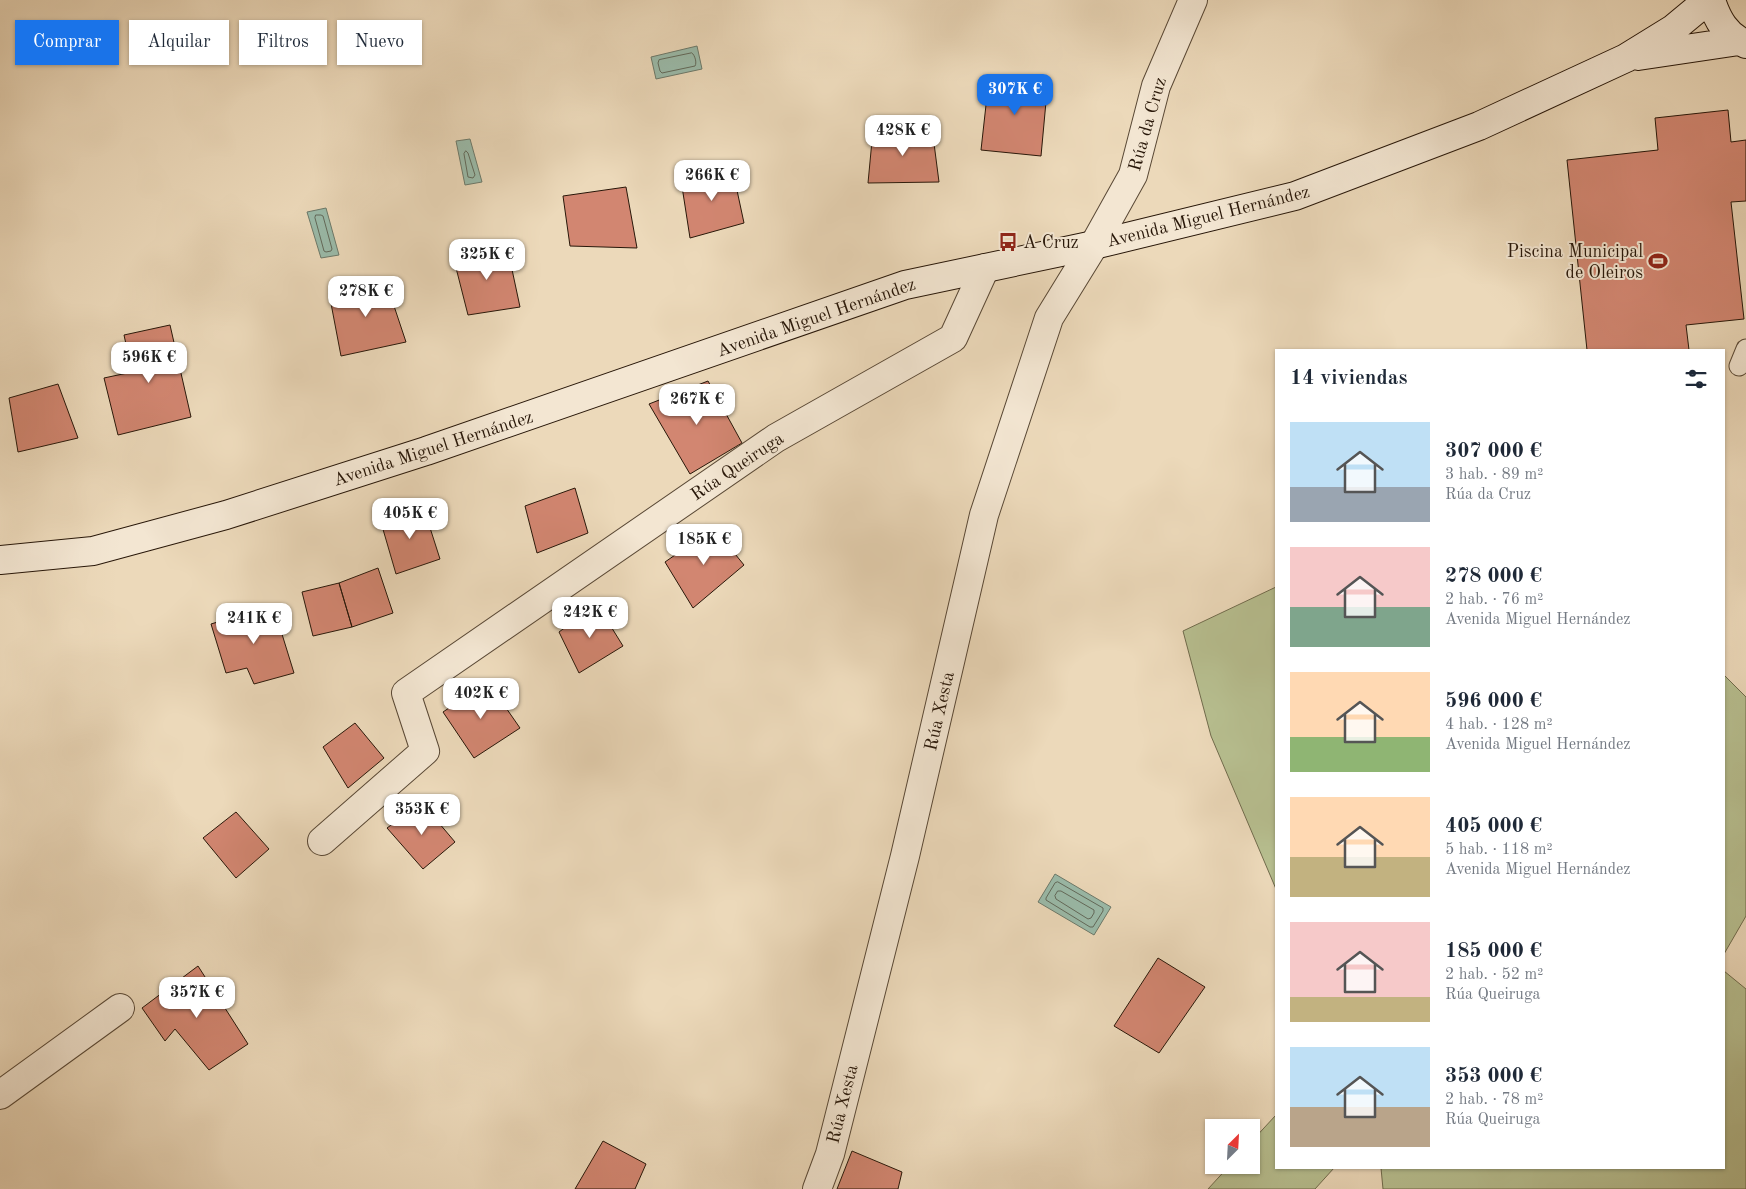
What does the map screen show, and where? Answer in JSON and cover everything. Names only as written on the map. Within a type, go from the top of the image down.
[{"type":"street","name":"Rúa da Cruz","points":[[1094,245],[1133,175],[1156,86],[1193,0]]},
{"type":"street","points":[[1626,58],[1672,29],[1710,0],[1720,23],[1742,43]]},
{"type":"street","points":[[1626,58],[1742,43]]},
{"type":"street","name":"Avenida Miguel Hernández","points":[[0,560],[93,551],[226,515],[426,452],[905,285],[1094,245],[1295,196],[1479,126],[1626,58]]},
{"type":"street","name":"Rúa Xesta","points":[[817,1189],[830,1154],[905,856],[984,515],[1049,318],[1094,245]]},
{"type":"street","name":"Rúa Queiruga","points":[[322,841],[425,751],[406,693],[776,438],[953,338],[986,268]]},
{"type":"street","points":[[0,1095],[120,1008]]},
{"type":"shaded area","points":[[1275,587],[1275,887],[1211,736],[1183,631]]},
{"type":"shaded area","points":[[1725,676],[1746,697],[1746,916],[1725,952]]},
{"type":"shaded area","points":[[1725,972],[1746,989],[1746,1189],[1383,1189],[1381,1169],[1725,1169]]},
{"type":"shaded area","points":[[1275,1116],[1275,1169],[1333,1169],[1315,1189],[1208,1189],[1222,1174],[1260,1174],[1260,1132]]},
{"type":"water","points":[[697,46],[702,69],[656,79],[651,57]]},
{"type":"water","points":[[470,139],[482,182],[465,185],[456,141]]},
{"type":"water","points":[[326,208],[339,255],[321,258],[307,212]]},
{"type":"water","points":[[1055,874],[1111,907],[1094,935],[1038,902]]},
{"type":"building","points":[[989,78],[1048,80],[1041,156],[981,150]]},
{"type":"building","name":"Piscina Municipal de Oleiros","points":[[1728,110],[1731,142],[1746,140],[1746,201],[1731,202],[1744,319],[1686,325],[1689,349],[1587,349],[1567,160],[1658,150],[1655,118]]},
{"type":"building","points":[[932,128],[939,182],[868,183],[873,130]]},
{"type":"building","points":[[732,167],[744,223],[690,238],[681,180]]},
{"type":"building","points":[[626,187],[637,248],[570,246],[563,196]]},
{"type":"building","points":[[507,246],[520,307],[468,315],[453,256]]},
{"type":"building","points":[[385,279],[406,342],[341,356],[329,293]]},
{"type":"building","points":[[170,325],[191,417],[118,435],[104,378],[132,372],[124,335]]},
{"type":"building","points":[[708,381],[742,443],[690,474],[649,404]]},
{"type":"building","points":[[58,384],[78,438],[18,452],[9,398]]},
{"type":"building","points":[[575,488],[588,533],[537,553],[525,506]]},
{"type":"building","points":[[424,509],[440,559],[396,574],[380,519]]},
{"type":"building","points":[[714,528],[744,565],[693,608],[665,562]]},
{"type":"building","points":[[378,568],[393,613],[352,627],[339,583]]},
{"type":"building","points":[[339,583],[352,627],[313,636],[302,592]]},
{"type":"building","points":[[597,604],[623,646],[579,673],[559,632]]},
{"type":"building","points":[[273,605],[294,673],[254,684],[247,668],[226,673],[211,624]]},
{"type":"building","points":[[488,682],[520,728],[474,758],[443,712]]},
{"type":"building","points":[[355,723],[384,758],[348,788],[323,747]]},
{"type":"building","points":[[422,803],[455,842],[423,869],[387,828]]},
{"type":"building","points":[[236,812],[269,849],[236,878],[203,838]]},
{"type":"building","points":[[1158,958],[1205,987],[1159,1053],[1114,1026]]},
{"type":"building","points":[[198,966],[248,1044],[209,1070],[175,1029],[165,1041],[142,1008]]},
{"type":"building","points":[[603,1141],[646,1164],[635,1189],[575,1189]]},
{"type":"building","points":[[852,1151],[902,1172],[898,1189],[837,1189]]},
{"type":"place","name":"A Cruz","points":[[1008,242]]},
{"type":"place","name":"Piscina Municipal de Oleiros","points":[[1658,261]]}]
